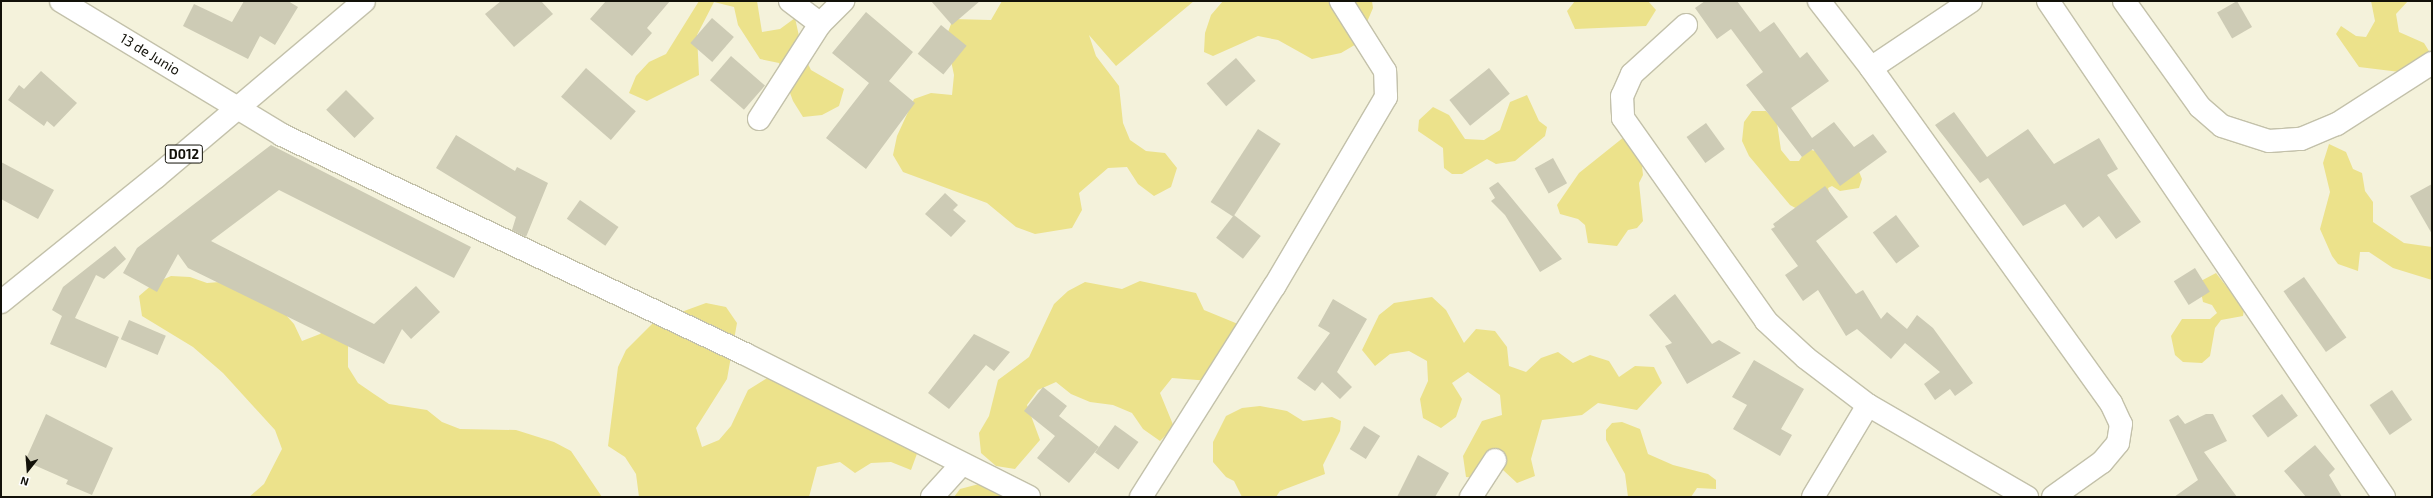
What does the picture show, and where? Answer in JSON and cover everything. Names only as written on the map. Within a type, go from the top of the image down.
[{"type":"street","name":"13 de Junio","points":[[61,1],[282,135],[744,354],[961,465],[1030,497]]},
{"type":"street","name":"D012","points":[[1,302],[238,108],[364,1]]},
{"type":"street","points":[[790,1],[820,24]]},
{"type":"street","points":[[759,120],[820,24],[843,1]]},
{"type":"street","points":[[1141,497],[1274,286],[1386,97],[1385,71],[1341,1]]},
{"type":"street","points":[[1819,1],[1871,68],[2111,403],[2121,424],[2118,442],[2102,462],[2053,497]]},
{"type":"street","points":[[1871,68],[1971,1]]},
{"type":"street","points":[[2048,1],[2384,497]]},
{"type":"street","points":[[2124,1],[2200,107],[2222,126],[2269,141],[2301,139],[2337,124],[2432,63]]},
{"type":"street","points":[[1686,25],[1632,74],[1622,96],[1623,118],[1766,321],[1806,358],[1868,405],[2027,497]]},
{"type":"street","points":[[1814,497],[1868,405]]},
{"type":"street","points":[[1471,497],[1495,460]]},
{"type":"street","points":[[932,497],[961,465]]},
{"type":"shaded area","points":[[699,1],[757,1],[762,32],[780,29],[795,18],[803,54],[811,70],[844,89],[839,106],[822,115],[803,117],[793,101],[779,63],[760,59],[738,25],[734,7],[714,2],[697,35],[699,75],[647,101],[629,93],[636,76],[649,62],[666,54]]},
{"type":"shaded area","points":[[1002,1],[1194,1],[1116,66],[1089,35],[1096,56],[1119,86],[1123,123],[1130,140],[1146,151],[1165,153],[1177,168],[1171,187],[1154,196],[1138,184],[1127,167],[1108,168],[1079,193],[1082,210],[1072,228],[1035,234],[1016,227],[987,203],[903,172],[893,155],[897,136],[914,99],[931,93],[952,95],[954,75],[946,37],[953,19],[991,20]]},
{"type":"shaded area","points":[[1223,1],[1372,1],[1373,8],[1358,43],[1341,53],[1312,59],[1278,40],[1258,36],[1213,56],[1204,52],[1205,33],[1211,15]]},
{"type":"shaded area","points":[[1575,1],[1648,1],[1656,10],[1646,26],[1575,29],[1567,11]]},
{"type":"shaded area","points":[[2371,1],[2408,1],[2396,14],[2399,32],[2424,43],[2432,56],[2408,73],[2359,67],[2336,34],[2341,26],[2356,36],[2366,37],[2375,21]]},
{"type":"shaded area","points":[[1527,95],[1539,121],[1547,127],[1545,136],[1515,161],[1496,164],[1487,159],[1462,174],[1452,174],[1444,168],[1443,148],[1418,131],[1419,120],[1433,107],[1449,115],[1465,139],[1484,140],[1500,130],[1510,102]]},
{"type":"shaded area","points":[[1752,111],[1766,111],[1777,123],[1781,150],[1790,161],[1799,161],[1807,149],[1824,153],[1858,169],[1862,179],[1859,188],[1840,191],[1832,186],[1828,188],[1829,192],[1799,210],[1790,205],[1749,156],[1742,141],[1744,122]]},
{"type":"shaded area","points":[[1624,137],[1649,159],[1642,166],[1643,175],[1639,183],[1643,221],[1637,228],[1628,230],[1617,246],[1588,243],[1585,225],[1578,219],[1560,214],[1557,205],[1579,173]]},
{"type":"shaded area","points":[[2329,144],[2346,152],[2353,169],[2362,173],[2365,191],[2373,202],[2373,222],[2404,243],[2432,247],[2432,280],[2393,268],[2369,252],[2360,252],[2358,271],[2338,264],[2332,256],[2320,229],[2330,192],[2323,163]]},
{"type":"shaded area","points":[[2216,273],[2244,309],[2243,316],[2221,320],[2215,328],[2210,356],[2202,363],[2183,362],[2175,355],[2171,336],[2182,319],[2210,319],[2217,313],[2212,305],[2203,302],[2199,282]]},
{"type":"shaded area","points":[[171,276],[190,277],[207,283],[246,280],[275,303],[294,324],[302,341],[320,334],[332,319],[348,330],[348,367],[358,383],[389,404],[427,410],[442,422],[460,429],[516,430],[554,442],[571,451],[602,497],[249,497],[264,484],[282,449],[275,430],[223,373],[193,347],[142,316],[139,296],[153,284]]},
{"type":"shaded area","points":[[1140,281],[1196,293],[1204,310],[1238,324],[1210,381],[1172,378],[1160,393],[1174,427],[1160,441],[1143,429],[1132,413],[1113,405],[1090,402],[1071,394],[1056,382],[1038,390],[1027,405],[1040,440],[1015,469],[996,466],[981,453],[979,433],[989,416],[998,380],[1029,357],[1054,304],[1068,291],[1085,282],[1122,289]]},
{"type":"shaded area","points":[[1432,297],[1446,310],[1464,343],[1476,329],[1495,331],[1507,347],[1509,366],[1526,372],[1541,358],[1558,352],[1573,363],[1590,355],[1609,361],[1619,377],[1635,366],[1654,367],[1662,383],[1637,410],[1598,403],[1582,415],[1542,420],[1531,459],[1535,476],[1517,483],[1503,470],[1486,479],[1466,477],[1463,456],[1482,421],[1502,415],[1500,395],[1468,372],[1452,383],[1462,399],[1456,417],[1441,428],[1423,418],[1420,399],[1428,381],[1427,361],[1409,351],[1390,354],[1375,366],[1362,350],[1379,315],[1394,303]]},
{"type":"shaded area","points":[[706,303],[726,307],[737,323],[727,379],[696,428],[702,447],[719,440],[731,426],[748,390],[780,370],[863,407],[882,409],[899,419],[918,451],[911,470],[891,462],[871,463],[855,473],[840,462],[817,467],[809,497],[639,497],[636,474],[625,457],[608,446],[618,367],[626,350],[654,322]]},
{"type":"shaded area","points":[[1260,406],[1287,411],[1303,421],[1332,417],[1341,421],[1340,431],[1323,465],[1325,474],[1280,491],[1276,497],[1242,497],[1234,481],[1226,477],[1213,462],[1213,442],[1226,416],[1242,408]]},
{"type":"shaded area","points":[[1622,422],[1640,429],[1648,454],[1673,465],[1708,474],[1716,480],[1716,489],[1697,488],[1691,497],[1628,497],[1625,474],[1606,440],[1606,430],[1612,423]]},
{"type":"shaded area","points":[[979,484],[1006,497],[954,497],[960,489]]},
{"type":"building","points":[[244,1],[288,1],[298,7],[275,45],[260,36],[248,59],[183,26],[194,4],[232,22]]},
{"type":"building","points":[[501,1],[541,1],[553,14],[514,47],[485,14]]},
{"type":"building","points":[[606,1],[670,1],[647,28],[652,33],[632,56],[590,19]]},
{"type":"building","points":[[931,1],[980,1],[952,25]]},
{"type":"building","points":[[1705,1],[1737,1],[1760,32],[1774,22],[1800,58],[1807,52],[1829,81],[1791,108],[1812,138],[1834,122],[1854,147],[1873,134],[1887,152],[1840,186],[1813,149],[1802,157],[1746,85],[1763,72],[1731,29],[1717,39],[1695,8]]},
{"type":"building","points":[[2237,1],[2252,27],[2232,38],[2217,12]]},
{"type":"building","points":[[866,12],[913,52],[889,81],[915,103],[866,169],[826,138],[869,83],[832,53]]},
{"type":"building","points":[[712,18],[734,37],[712,62],[690,43]]},
{"type":"building","points":[[941,25],[967,46],[943,75],[918,54]]},
{"type":"building","points":[[731,56],[765,86],[744,110],[710,80]]},
{"type":"building","points":[[1236,58],[1256,81],[1226,106],[1207,84]]},
{"type":"building","points":[[586,68],[636,111],[611,140],[561,97]]},
{"type":"building","points":[[1489,68],[1510,94],[1470,126],[1449,100]]},
{"type":"building","points":[[41,71],[77,103],[54,127],[47,121],[44,126],[8,100],[19,85],[24,89]]},
{"type":"building","points":[[346,90],[374,118],[354,138],[326,110]]},
{"type":"building","points":[[1954,112],[1987,157],[2028,129],[2054,164],[2099,138],[2118,169],[2107,175],[2141,222],[2116,239],[2099,216],[2083,228],[2065,204],[2023,226],[1988,178],[1980,183],[1935,125]]},
{"type":"building","points":[[1706,123],[1725,149],[1705,163],[1687,137]]},
{"type":"building","points":[[1258,129],[1281,144],[1233,217],[1211,202]]},
{"type":"building","points":[[456,135],[515,171],[517,167],[548,183],[526,237],[512,230],[516,217],[436,168]]},
{"type":"building","points":[[271,145],[471,247],[454,278],[279,190],[211,241],[374,324],[416,286],[440,312],[411,339],[402,329],[384,364],[188,268],[178,254],[157,292],[123,273],[137,248]]},
{"type":"building","points":[[1553,158],[1567,183],[1549,194],[1535,168]]},
{"type":"building","points":[[1,162],[54,190],[38,219],[1,199]]},
{"type":"building","points":[[1498,182],[1562,259],[1540,272],[1505,215],[1491,201],[1495,198],[1489,188]]},
{"type":"building","points":[[2432,184],[2432,234],[2410,196]]},
{"type":"building","points":[[1825,186],[1848,217],[1816,241],[1856,294],[1863,290],[1881,319],[1887,312],[1907,329],[1917,315],[1933,328],[1973,383],[1955,396],[1950,389],[1935,400],[1924,384],[1940,372],[1905,343],[1891,359],[1857,329],[1846,336],[1818,290],[1803,301],[1785,275],[1798,266],[1771,229],[1775,227],[1773,224]]},
{"type":"building","points":[[945,193],[958,205],[953,210],[966,221],[951,237],[925,214]]},
{"type":"building","points":[[580,200],[619,227],[605,246],[567,219]]},
{"type":"building","points":[[1234,215],[1261,236],[1243,259],[1216,238]]},
{"type":"building","points":[[1896,215],[1919,246],[1896,264],[1873,232]]},
{"type":"building","points":[[115,246],[126,259],[104,279],[96,275],[75,318],[119,337],[106,368],[50,344],[62,316],[52,310],[63,287]]},
{"type":"building","points":[[2195,268],[2210,292],[2189,305],[2174,281]]},
{"type":"building","points":[[2304,277],[2346,338],[2326,352],[2284,291]]},
{"type":"building","points":[[1675,294],[1712,344],[1719,340],[1741,353],[1687,384],[1665,346],[1672,343],[1649,315]]},
{"type":"building","points":[[1333,299],[1367,319],[1337,372],[1352,387],[1340,399],[1322,382],[1315,391],[1297,378],[1330,333],[1318,326]]},
{"type":"building","points":[[129,320],[166,336],[158,355],[121,339]]},
{"type":"building","points":[[974,334],[1010,352],[994,371],[986,365],[949,409],[928,393]]},
{"type":"building","points":[[1754,360],[1804,389],[1781,429],[1792,435],[1780,456],[1733,429],[1747,405],[1732,397]]},
{"type":"building","points":[[1043,387],[1067,406],[1059,416],[1099,447],[1069,483],[1037,458],[1055,436],[1024,411]]},
{"type":"building","points":[[2392,390],[2412,420],[2390,435],[2370,405]]},
{"type":"building","points":[[2282,394],[2298,416],[2268,438],[2252,416]]},
{"type":"building","points":[[46,414],[113,448],[92,495],[66,484],[68,480],[25,461]]},
{"type":"building","points":[[2206,414],[2213,414],[2227,441],[2204,452],[2237,497],[2174,497],[2198,480],[2169,420],[2178,415],[2185,424]]},
{"type":"building","points":[[1115,425],[1138,442],[1118,470],[1095,453]]},
{"type":"building","points":[[1364,426],[1380,436],[1366,459],[1350,449]]},
{"type":"building","points":[[2315,445],[2335,469],[2329,475],[2342,497],[2306,497],[2284,471]]},
{"type":"building","points":[[1418,455],[1449,473],[1435,497],[1397,497]]}]
